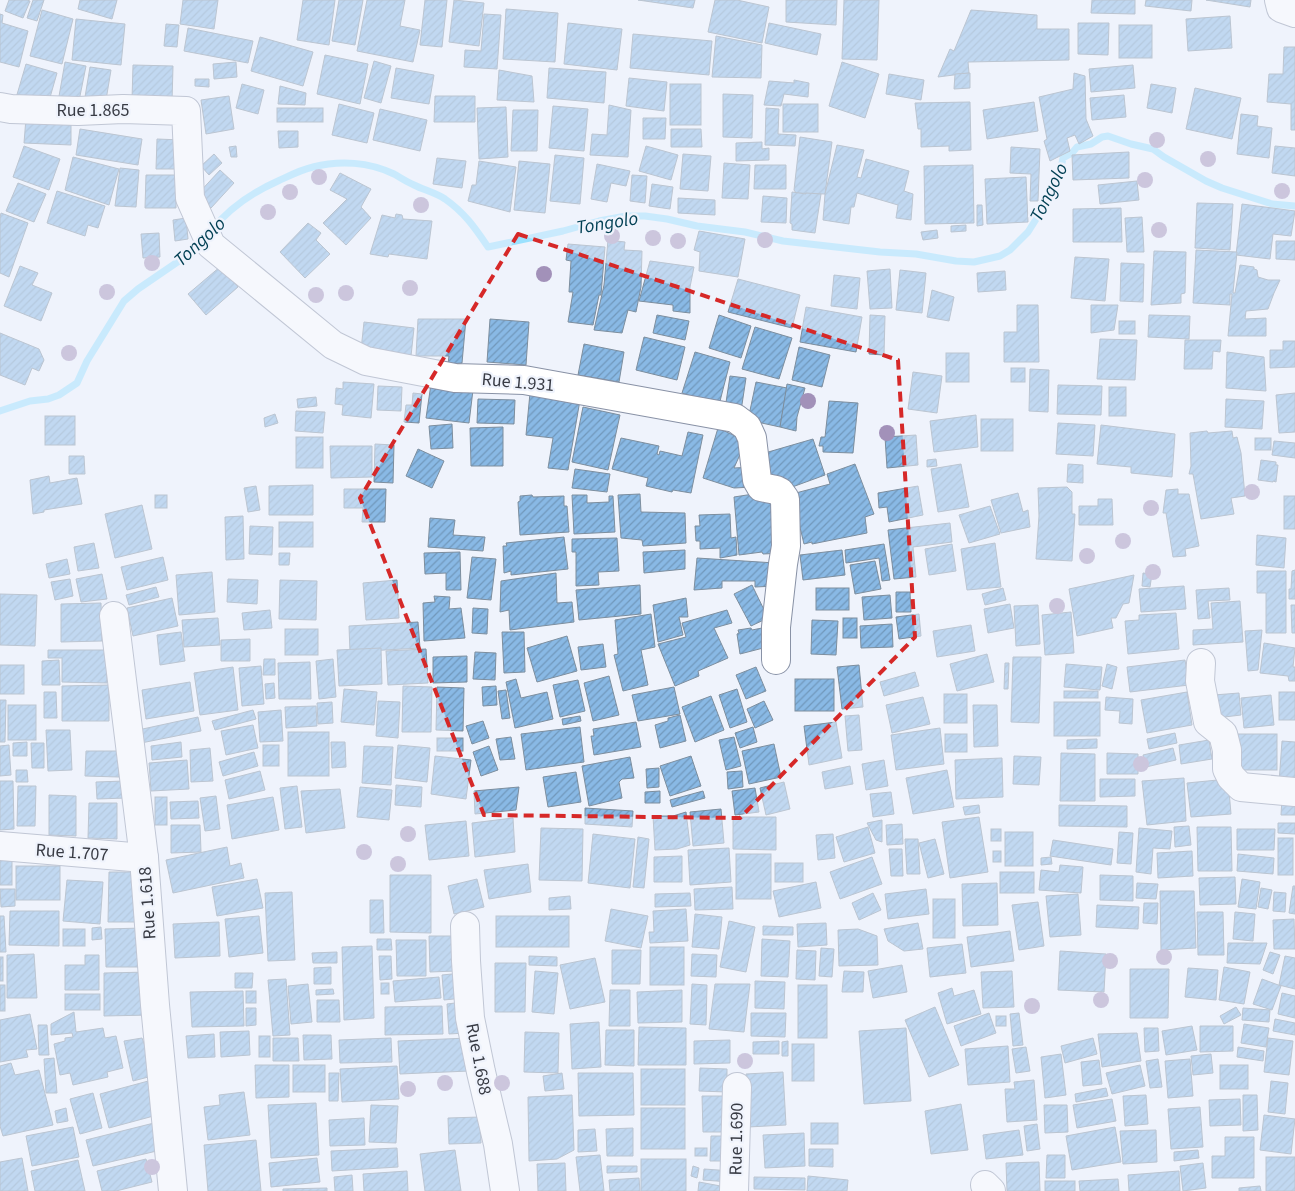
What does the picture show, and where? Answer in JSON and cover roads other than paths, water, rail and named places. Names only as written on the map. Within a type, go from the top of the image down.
[{"type":"street","points":[[1279,0],[1281,8],[1295,13]]},
{"type":"street","name":"Rue 1.865","points":[[0,106],[11,109],[78,111],[123,109],[186,111]]},
{"type":"street","name":"Rue 1.931","points":[[186,111],[190,198],[212,245],[333,345],[366,361],[455,378],[524,380],[735,418],[747,427],[752,438],[757,480],[761,487],[776,490],[785,499],[786,546],[776,627],[776,660]]},
{"type":"street","name":"Rue 1.618","points":[[114,616],[144,858],[155,1005],[173,1191]]},
{"type":"street","points":[[1200,663],[1200,681],[1208,722],[1223,734],[1227,750],[1227,769],[1231,777],[1241,787],[1295,792]]},
{"type":"street","name":"Rue 1.707","points":[[0,846],[144,858]]},
{"type":"street","name":"Rue 1.688","points":[[465,926],[470,1018],[498,1144],[505,1191]]},
{"type":"street","name":"Rue 1.690","points":[[734,1191],[736,1181],[737,1087]]},
{"type":"waterway","name":"Tongolo","points":[[211,231],[233,208],[250,196],[299,171],[334,163],[354,163],[384,170],[445,199],[464,215],[488,247],[563,231],[599,221],[626,216],[645,216],[697,226],[745,232],[783,241],[880,252],[916,254],[974,262],[1000,256],[1010,250],[1028,232],[1045,205],[1052,192],[1063,158],[1072,153],[1077,147],[1091,144],[1102,137],[1108,136],[1153,149],[1206,181],[1222,188],[1272,204],[1295,206]]},
{"type":"waterway","name":"Tongolo","points":[[0,411],[30,401],[48,399],[59,395],[77,383],[87,361],[124,301],[138,289],[192,252],[203,241]]}]
